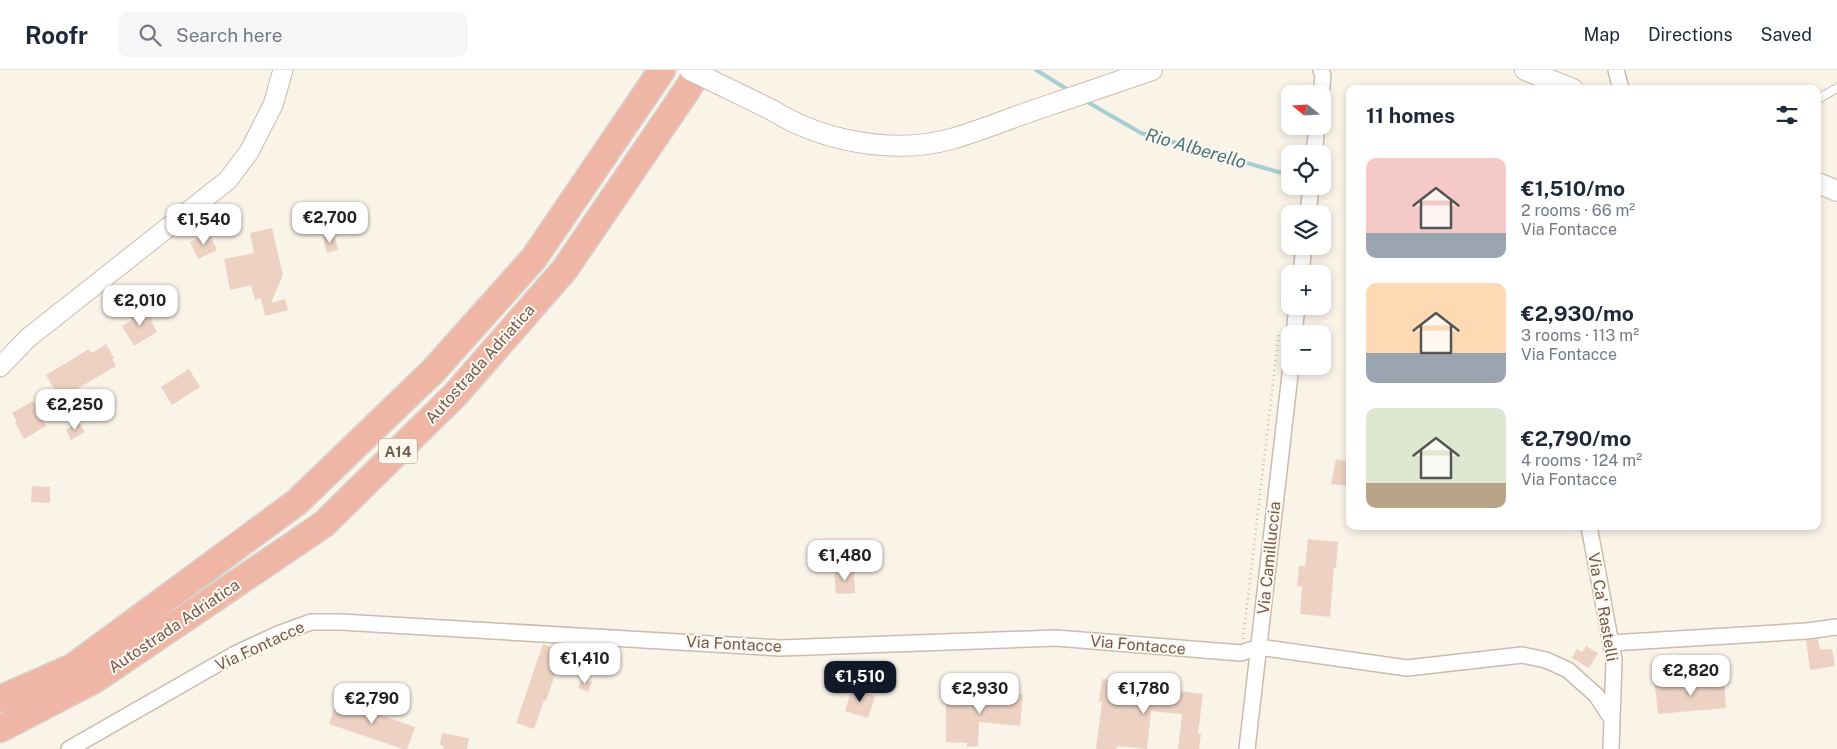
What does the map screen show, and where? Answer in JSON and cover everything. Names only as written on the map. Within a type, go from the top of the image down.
[{"type":"highway","name":"Autostrada Adriatica","points":[[0,699],[72,667],[296,502],[434,370],[534,258],[662,70]]},
{"type":"highway","name":"Autostrada Adriatica","points":[[0,729],[94,680],[324,524],[456,394],[565,269],[699,70]]},
{"type":"main road","points":[[690,70],[772,110],[786,120],[820,133],[844,140],[908,146],[949,140],[1152,70]]},
{"type":"main road","points":[[1525,70],[1563,85]]},
{"type":"main road","points":[[1821,184],[1837,191]]},
{"type":"street","points":[[0,368],[28,338],[228,180],[249,152],[273,105],[283,70]]},
{"type":"street","points":[[1616,70],[1620,85]]},
{"type":"street","points":[[1322,85],[1324,72]]},
{"type":"street","name":"Via Camilluccia","points":[[1247,749],[1290,375]]},
{"type":"street","name":"Via Ca' Rastelli","points":[[1590,530],[1614,660],[1611,749]]},
{"type":"street","name":"Via Fontacce","points":[[69,749],[235,654],[278,634],[311,622],[341,622],[780,648],[1056,638],[1241,653],[1259,647],[1407,668],[1522,655],[1546,660],[1568,670],[1596,695],[1612,719]]},
{"type":"street","points":[[1611,643],[1807,631],[1837,627]]},
{"type":"lane","points":[[1821,97],[1837,88]]},
{"type":"path","points":[[1241,653],[1280,323]]},
{"type":"building","points":[[272,228],[283,275],[271,303],[285,299],[288,310],[265,316],[261,298],[255,300],[251,285],[230,290],[224,259],[254,253],[250,233]]},
{"type":"building","points":[[209,233],[217,250],[198,259],[190,242]]},
{"type":"building","points":[[334,234],[338,250],[327,253],[323,237]]},
{"type":"building","points":[[146,307],[157,332],[134,346],[122,326],[132,320],[129,316]]},
{"type":"building","points":[[106,344],[116,366],[77,389],[80,393],[62,403],[46,375],[89,349],[92,353]]},
{"type":"building","points":[[189,369],[200,387],[172,405],[161,387]]},
{"type":"building","points":[[33,401],[46,426],[24,439],[12,413]]},
{"type":"building","points":[[79,422],[85,432],[71,440],[66,430]]},
{"type":"building","points":[[1336,459],[1346,461],[1346,486],[1331,484]]},
{"type":"building","points":[[32,486],[50,487],[50,503],[31,502]]},
{"type":"building","points":[[1308,539],[1338,542],[1330,617],[1300,614],[1302,587],[1297,586],[1299,566],[1305,566]]},
{"type":"building","points":[[854,569],[855,593],[836,594],[834,571]]},
{"type":"building","points":[[1818,639],[1820,650],[1832,649],[1835,666],[1810,670],[1806,640]]},
{"type":"building","points":[[543,644],[563,651],[534,729],[516,723]]},
{"type":"building","points":[[1586,646],[1598,653],[1589,668],[1572,658],[1577,649],[1582,652]]},
{"type":"building","points":[[582,679],[592,682],[588,692],[578,688]]},
{"type":"building","points":[[1102,679],[1122,681],[1122,684],[1203,694],[1198,734],[1201,734],[1199,749],[1178,749],[1182,714],[1151,711],[1147,749],[1117,746],[1116,749],[1096,749],[1102,702],[1099,702]]},
{"type":"building","points":[[1724,680],[1726,708],[1658,714],[1655,685]]},
{"type":"building","points":[[852,688],[875,696],[868,718],[845,711]]},
{"type":"building","points":[[990,693],[1023,694],[1020,726],[979,722],[978,746],[967,747],[967,743],[946,742],[946,696],[990,695]]},
{"type":"building","points":[[337,700],[415,727],[407,749],[329,724]]},
{"type":"building","points":[[442,733],[469,738],[467,749],[443,749],[444,746],[440,745]]},
{"type":"waterway","name":"Rio Alberello","points":[[1036,70],[1070,91]]},
{"type":"waterway","name":"Rio Alberello","points":[[1084,100],[1141,133],[1281,173]]}]
